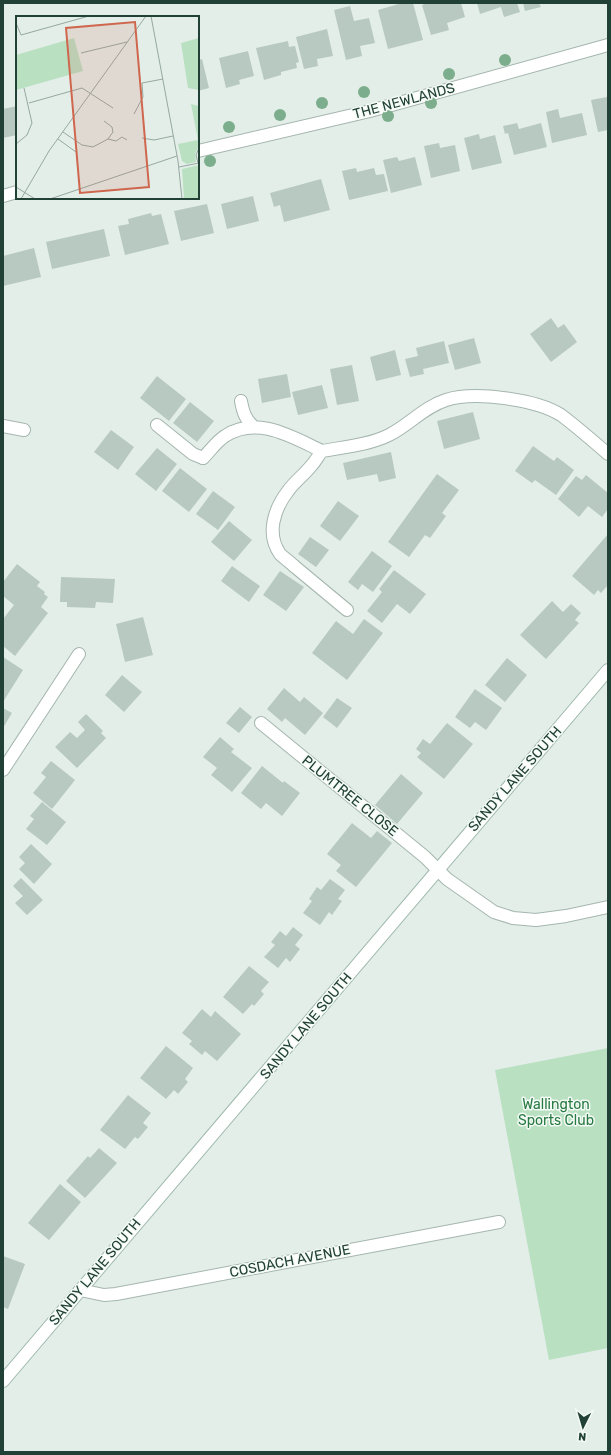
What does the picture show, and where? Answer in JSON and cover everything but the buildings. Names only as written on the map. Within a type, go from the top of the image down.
[{"type":"street","name":"THE NEWLANDS","points":[[199,151],[370,111],[608,45]]},
{"type":"street","points":[[3,196],[16,192]]},
{"type":"street","points":[[157,425],[193,454],[203,458],[224,437],[234,431],[254,427],[281,432],[322,451],[374,441],[390,434],[430,407],[446,400],[465,396],[510,399],[544,406],[561,415],[608,454]]},
{"type":"street","points":[[241,401],[244,414],[248,422],[254,427]]},
{"type":"street","points":[[3,426],[24,430]]},
{"type":"street","points":[[322,451],[311,466],[288,490],[278,505],[273,521],[272,532],[275,544],[281,554],[347,610]]},
{"type":"street","points":[[3,770],[79,654]]},
{"type":"street","name":"SANDY LANE SOUTH","points":[[3,1381],[608,670]]},
{"type":"street","name":"PLUMTREE CLOSE","points":[[261,723],[425,857],[447,879],[494,912],[513,918],[536,920],[566,916],[608,907]]},
{"type":"street","name":"COSDACH AVENUE","points":[[80,1290],[104,1295],[116,1294],[499,1222]]},
{"type":"green space","name":"Wallington Sports Club","points":[[608,1048],[608,1348],[549,1360],[495,1070]]}]
